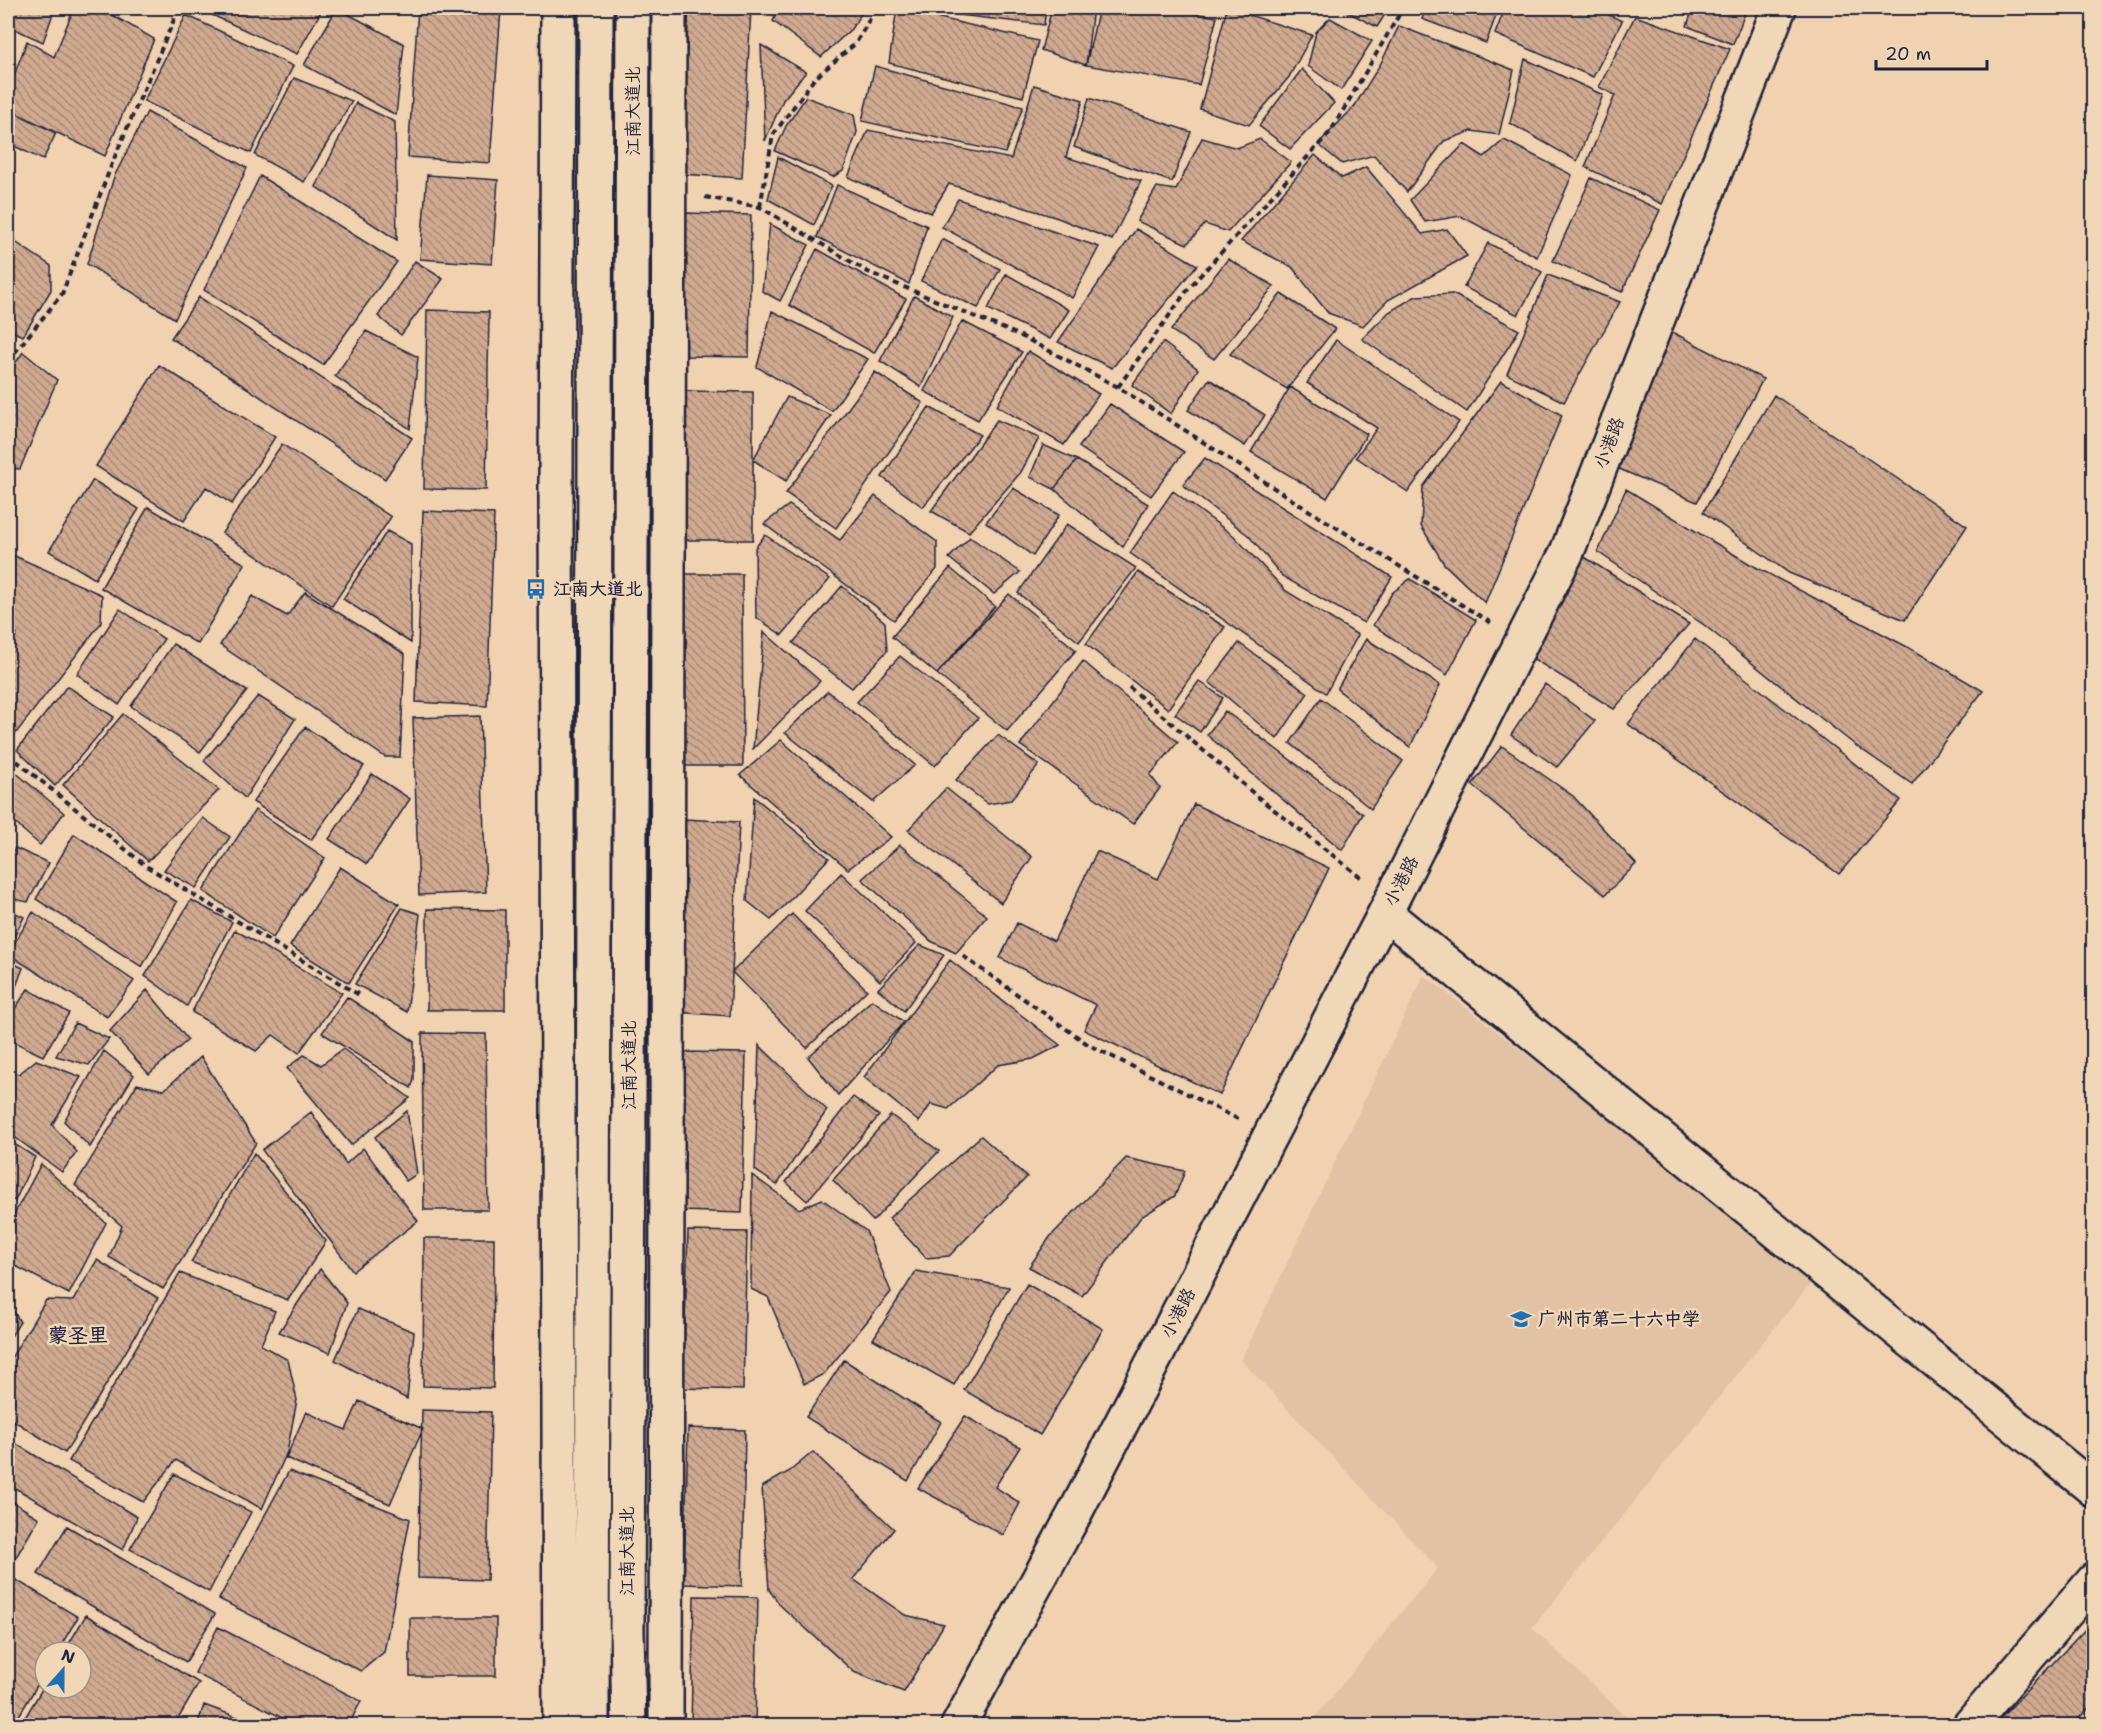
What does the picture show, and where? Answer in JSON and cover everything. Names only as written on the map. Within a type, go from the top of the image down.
[{"type":"main road","points":[[558,8],[556,489],[560,1725]]},
{"type":"main road","name":"江南大道北","points":[[592,1725],[596,8]]},
{"type":"main road","name":"江南大道北","points":[[629,1725],[627,1618],[633,8]]},
{"type":"main road","points":[[666,1725],[669,8]]},
{"type":"main road","name":"小港路","points":[[958,1725],[1075,1512],[1388,907],[1567,552],[1779,8]]},
{"type":"main road","points":[[1388,907],[2094,1490]]},
{"type":"main road","points":[[1969,1725],[2094,1580]]},
{"type":"path","points":[[8,361],[62,294],[113,161],[179,8]]},
{"type":"path","points":[[760,207],[773,135],[814,79],[856,43],[876,8]]},
{"type":"path","points":[[1118,387],[1189,288],[1331,131],[1403,8]]},
{"type":"path","points":[[668,189],[760,207],[868,272],[1021,336],[1118,387],[1521,642]]},
{"type":"path","points":[[1128,687],[1388,907]]},
{"type":"path","points":[[8,754],[146,866],[361,996]]},
{"type":"path","points":[[963,956],[1089,1045],[1270,1135]]},
{"type":"shaded area","name":"广州市第二十六中学","points":[[1424,975],[1815,1278],[1532,1628],[1635,1725],[1309,1725],[1438,1568],[1241,1360]]},
{"type":"building","points":[[8,8],[55,8],[43,42],[8,26]]},
{"type":"building","points":[[74,8],[100,8],[154,39],[105,156],[18,114],[8,91],[27,41],[54,57]]},
{"type":"building","points":[[197,8],[323,8],[297,54]]},
{"type":"building","points":[[337,8],[404,44],[396,115],[304,65]]},
{"type":"building","points":[[418,8],[501,8],[490,163],[408,157]]},
{"type":"building","points":[[689,8],[751,8],[742,178],[680,174]]},
{"type":"building","points":[[779,8],[865,8],[851,29],[821,57],[773,21]]},
{"type":"building","points":[[897,8],[1038,41],[1023,97],[889,63]]},
{"type":"building","points":[[951,8],[1046,8],[1044,25],[951,14]]},
{"type":"building","points":[[1052,8],[1093,8],[1086,65],[1041,50]]},
{"type":"building","points":[[1099,8],[1166,8],[1217,17],[1199,85],[1086,65]]},
{"type":"building","points":[[1227,8],[1312,35],[1289,77],[1249,125],[1200,109]]},
{"type":"building","points":[[1340,8],[1389,8],[1377,27]]},
{"type":"building","points":[[1426,8],[1491,8],[1498,10],[1486,43],[1422,19]]},
{"type":"building","points":[[1505,8],[1595,8],[1622,21],[1593,77],[1495,34]]},
{"type":"building","points":[[1693,8],[1747,8],[1733,44],[1687,26]]},
{"type":"building","points":[[186,15],[293,66],[251,153],[144,101]]},
{"type":"building","points":[[1635,16],[1730,49],[1662,204],[1585,167],[1615,95],[1599,87]]},
{"type":"building","points":[[1330,18],[1372,41],[1341,90],[1308,66],[1316,32]]},
{"type":"building","points":[[1399,26],[1514,70],[1499,135],[1472,131],[1444,141],[1407,192],[1374,155],[1342,164],[1318,144],[1354,107],[1381,63]]},
{"type":"building","points":[[761,45],[806,72],[783,100],[765,141]]},
{"type":"building","points":[[1525,59],[1603,95],[1577,161],[1510,123]]},
{"type":"building","points":[[875,66],[1023,107],[1005,153],[862,121]]},
{"type":"building","points":[[1302,69],[1334,103],[1290,149],[1259,126]]},
{"type":"building","points":[[294,78],[352,101],[304,182],[255,155]]},
{"type":"building","points":[[1034,85],[1083,100],[1066,157],[1141,181],[1112,240],[1058,218],[949,184],[931,213],[848,177],[868,130],[1011,159]]},
{"type":"building","points":[[806,97],[854,115],[857,132],[843,171],[833,177],[775,151],[786,126]]},
{"type":"building","points":[[1089,98],[1191,132],[1172,182],[1074,147]]},
{"type":"building","points":[[356,103],[395,122],[397,240],[316,187]]},
{"type":"building","points":[[8,109],[56,133],[43,160],[8,143]]},
{"type":"building","points":[[147,112],[247,168],[175,319],[87,264],[114,177]]},
{"type":"building","points":[[1202,138],[1237,148],[1260,139],[1291,162],[1228,232],[1205,224],[1187,244],[1137,221],[1157,187],[1176,190]]},
{"type":"building","points":[[1504,140],[1572,175],[1537,257],[1461,216],[1425,222],[1410,200],[1464,144],[1484,157]]},
{"type":"building","points":[[1315,155],[1342,178],[1366,167],[1422,234],[1447,229],[1467,256],[1388,300],[1363,326],[1328,313],[1292,267],[1241,241]]},
{"type":"building","points":[[778,157],[832,186],[814,225],[768,199]]},
{"type":"building","points":[[427,175],[498,180],[492,264],[420,259]]},
{"type":"building","points":[[260,176],[397,262],[323,365],[204,290]]},
{"type":"building","points":[[1591,178],[1660,210],[1622,292],[1553,261]]},
{"type":"building","points":[[837,185],[927,226],[909,284],[817,237]]},
{"type":"building","points":[[958,199],[1099,247],[1072,298],[942,227]]},
{"type":"building","points":[[685,213],[751,215],[749,357],[684,356]]},
{"type":"building","points":[[770,224],[809,245],[780,301],[762,291]]},
{"type":"building","points":[[1136,229],[1197,265],[1112,368],[1058,342]]},
{"type":"building","points":[[8,237],[51,266],[51,290],[23,336],[8,330]]},
{"type":"building","points":[[942,239],[1000,269],[978,308],[921,281]]},
{"type":"building","points":[[1488,243],[1542,272],[1518,315],[1464,287]]},
{"type":"building","points":[[817,249],[906,299],[874,353],[789,305]]},
{"type":"building","points":[[1228,259],[1274,286],[1214,359],[1171,330]]},
{"type":"building","points":[[415,261],[443,279],[401,335],[378,316]]},
{"type":"building","points":[[1006,274],[1069,310],[1050,339],[988,309]]},
{"type":"building","points":[[1548,275],[1620,302],[1564,402],[1507,374]]},
{"type":"building","points":[[1281,294],[1335,329],[1287,389],[1230,354]]},
{"type":"building","points":[[1453,294],[1519,330],[1467,412],[1362,339],[1389,312],[1416,296]]},
{"type":"building","points":[[914,296],[953,317],[921,387],[880,361]]},
{"type":"building","points":[[199,297],[412,438],[385,479],[171,338]]},
{"type":"building","points":[[427,310],[489,312],[486,490],[424,489]]},
{"type":"building","points":[[772,311],[868,359],[832,411],[757,367]]},
{"type":"building","points":[[962,321],[1022,352],[978,420],[924,391]]},
{"type":"building","points":[[1668,330],[1763,379],[1697,502],[1617,468]]},
{"type":"building","points":[[366,331],[418,357],[410,429],[335,376]]},
{"type":"building","points":[[1336,340],[1459,422],[1408,492],[1356,457],[1377,428],[1307,383]]},
{"type":"building","points":[[1163,342],[1198,369],[1171,414],[1132,385]]},
{"type":"building","points":[[1028,351],[1099,394],[1064,445],[997,406]]},
{"type":"building","points":[[23,352],[57,380],[20,469],[8,468],[8,374]]},
{"type":"building","points":[[159,365],[275,437],[232,504],[206,487],[184,521],[96,466]]},
{"type":"building","points":[[875,372],[923,403],[836,528],[786,493]]},
{"type":"building","points":[[1209,379],[1265,415],[1245,446],[1188,410]]},
{"type":"building","points":[[1501,381],[1562,415],[1485,603],[1444,564],[1421,526],[1423,487]]},
{"type":"building","points":[[1290,387],[1367,434],[1327,498],[1251,452]]},
{"type":"building","points":[[686,391],[753,392],[753,540],[684,540]]},
{"type":"building","points":[[1774,395],[1967,526],[1905,620],[1789,573],[1703,512]]},
{"type":"building","points":[[787,397],[831,415],[786,481],[753,460]]},
{"type":"building","points":[[1110,404],[1184,452],[1151,496],[1079,447]]},
{"type":"building","points":[[929,407],[980,435],[923,507],[882,477]]},
{"type":"building","points":[[997,420],[1039,438],[1021,472],[969,532],[931,511]]},
{"type":"building","points":[[282,444],[391,517],[332,606],[222,533]]},
{"type":"building","points":[[1043,445],[1077,460],[1054,489],[1030,477]]},
{"type":"building","points":[[1205,458],[1392,577],[1364,623],[1282,576],[1249,536],[1183,485]]},
{"type":"building","points":[[1077,460],[1148,504],[1123,547],[1054,489]]},
{"type":"building","points":[[93,480],[139,509],[95,579],[49,551]]},
{"type":"building","points":[[1013,488],[1059,515],[1033,556],[986,522]]},
{"type":"building","points":[[1626,489],[1750,564],[1913,650],[1983,691],[1912,784],[1855,745],[1704,625],[1598,552]]},
{"type":"building","points":[[1173,491],[1234,536],[1286,591],[1358,635],[1326,693],[1130,553]]},
{"type":"building","points":[[875,496],[937,542],[937,569],[894,620],[764,524],[789,505],[840,540]]},
{"type":"building","points":[[148,507],[245,564],[198,644],[101,588]]},
{"type":"building","points":[[423,511],[494,514],[487,706],[416,702]]},
{"type":"building","points":[[1067,524],[1136,568],[1079,642],[1018,593]]},
{"type":"building","points":[[387,531],[411,544],[411,643],[343,599]]},
{"type":"building","points":[[765,535],[830,579],[782,635],[756,617],[755,548]]},
{"type":"building","points":[[970,537],[1020,572],[994,594],[949,558]]},
{"type":"building","points":[[8,553],[102,595],[101,623],[13,737],[8,733],[8,647],[17,634],[8,630]]},
{"type":"building","points":[[1583,556],[1689,624],[1614,709],[1532,658]]},
{"type":"building","points":[[950,568],[995,606],[937,674],[892,637]]},
{"type":"building","points":[[1138,572],[1225,627],[1168,709],[1086,644]]},
{"type":"building","points":[[682,574],[742,574],[743,766],[682,766]]},
{"type":"building","points":[[1410,579],[1476,620],[1447,675],[1373,625],[1392,593]]},
{"type":"building","points":[[842,586],[885,622],[887,651],[852,688],[793,643]]},
{"type":"building","points":[[305,592],[405,654],[400,757],[385,757],[220,645],[252,596],[287,616]]},
{"type":"building","points":[[1009,594],[1076,650],[1007,731],[937,674]]},
{"type":"building","points":[[120,609],[164,639],[119,705],[77,674]]},
{"type":"building","points":[[764,632],[820,681],[753,749]]},
{"type":"building","points":[[1366,639],[1440,685],[1410,747],[1337,689]]},
{"type":"building","points":[[1695,639],[1901,800],[1839,874],[1628,724]]},
{"type":"building","points":[[1239,643],[1308,693],[1277,739],[1209,682]]},
{"type":"building","points":[[173,644],[247,691],[200,752],[131,706]]},
{"type":"building","points":[[900,656],[978,718],[935,766],[857,702]]},
{"type":"building","points":[[1083,661],[1178,742],[1150,775],[1160,788],[1133,824],[1020,745]]},
{"type":"building","points":[[1199,681],[1223,698],[1200,732],[1175,714]]},
{"type":"building","points":[[1545,684],[1595,721],[1557,767],[1511,735]]},
{"type":"building","points":[[67,686],[114,717],[55,786],[17,750]]},
{"type":"building","points":[[828,691],[915,765],[873,802],[785,733]]},
{"type":"building","points":[[258,696],[295,719],[245,798],[204,761]]},
{"type":"building","points":[[1321,698],[1403,761],[1371,809],[1290,743]]},
{"type":"building","points":[[1225,711],[1363,814],[1342,850],[1207,735]]},
{"type":"building","points":[[123,714],[219,790],[148,861],[63,785]]},
{"type":"building","points":[[480,716],[486,892],[419,895],[413,718]]},
{"type":"building","points":[[305,727],[364,766],[311,840],[253,802]]},
{"type":"building","points":[[998,735],[1039,765],[1011,800],[988,804],[956,780]]},
{"type":"building","points":[[781,740],[891,837],[848,869],[740,775]]},
{"type":"building","points":[[1502,746],[1573,796],[1636,864],[1605,895],[1472,785]]},
{"type":"building","points":[[8,766],[64,813],[40,845],[8,817]]},
{"type":"building","points":[[372,774],[410,799],[367,864],[329,839]]},
{"type":"building","points":[[946,788],[1032,857],[1001,903],[908,830]]},
{"type":"building","points":[[754,797],[829,858],[771,920],[747,901]]},
{"type":"building","points":[[1194,804],[1329,868],[1220,1095],[1084,1030],[1096,1005],[1000,958],[1017,923],[1054,941],[1097,851],[1158,879]]},
{"type":"building","points":[[255,810],[325,858],[273,938],[203,891]]},
{"type":"building","points":[[203,818],[230,837],[196,888],[164,870]]},
{"type":"building","points":[[683,819],[739,822],[730,1016],[674,1012]]},
{"type":"building","points":[[74,834],[177,902],[142,967],[36,899]]},
{"type":"building","points":[[900,845],[987,916],[956,953],[931,941],[862,879]]},
{"type":"building","points":[[15,848],[49,863],[28,902],[8,898],[8,861]]},
{"type":"building","points":[[340,867],[399,904],[349,983],[290,946]]},
{"type":"building","points":[[841,873],[916,943],[880,981],[805,911]]},
{"type":"building","points":[[191,900],[232,922],[187,1006],[145,976]]},
{"type":"building","points":[[402,908],[420,914],[407,1012],[355,984]]},
{"type":"building","points":[[8,909],[24,917],[8,949]]},
{"type":"building","points":[[427,909],[505,910],[505,1010],[427,1010]]},
{"type":"building","points":[[33,912],[134,981],[107,1017],[8,954]]},
{"type":"building","points":[[792,914],[867,990],[807,1048],[732,972]]},
{"type":"building","points":[[235,930],[342,993],[299,1053],[273,1035],[256,1051],[192,1012]]},
{"type":"building","points":[[920,945],[944,955],[904,1011],[878,989]]},
{"type":"building","points":[[950,960],[1060,1045],[1033,1059],[998,1065],[948,1109],[931,1104],[919,1122],[864,1077]]},
{"type":"building","points":[[8,961],[23,968],[8,1008]]},
{"type":"building","points":[[28,989],[69,1013],[43,1056],[8,1039],[8,1019]]},
{"type":"building","points":[[147,990],[188,1040],[149,1074],[110,1031]]},
{"type":"building","points":[[347,997],[414,1041],[414,1080],[411,1088],[322,1033]]},
{"type":"building","points":[[872,1000],[904,1022],[838,1095],[808,1057]]},
{"type":"building","points":[[75,1023],[109,1039],[89,1065],[56,1056]]},
{"type":"building","points":[[422,1033],[486,1034],[488,1210],[424,1210]]},
{"type":"building","points":[[759,1045],[827,1110],[777,1185],[755,1170]]},
{"type":"building","points":[[343,1049],[410,1098],[351,1145],[287,1068],[304,1055],[321,1065]]},
{"type":"building","points":[[104,1051],[134,1075],[90,1147],[64,1121]]},
{"type":"building","points":[[684,1052],[746,1053],[742,1213],[681,1211]]},
{"type":"building","points":[[201,1057],[256,1143],[163,1289],[109,1257],[122,1226],[75,1185],[137,1084],[164,1090]]},
{"type":"building","points":[[36,1060],[81,1077],[52,1125],[77,1152],[62,1172],[8,1132],[8,1072],[19,1074]]},
{"type":"building","points":[[853,1097],[879,1116],[807,1201],[786,1182]]},
{"type":"building","points":[[407,1111],[417,1174],[406,1181],[375,1137]]},
{"type":"building","points":[[311,1112],[346,1164],[363,1148],[418,1221],[353,1271],[262,1150]]},
{"type":"building","points":[[891,1115],[939,1151],[873,1221],[833,1180]]},
{"type":"building","points":[[981,1136],[1027,1177],[949,1256],[926,1258],[889,1218]]},
{"type":"building","points":[[8,1140],[35,1157],[15,1201],[8,1197]]},
{"type":"building","points":[[254,1153],[326,1241],[288,1300],[191,1262]]},
{"type":"building","points":[[1126,1158],[1185,1171],[1175,1196],[1141,1217],[1082,1296],[1029,1267],[1050,1237]]},
{"type":"building","points":[[41,1164],[106,1223],[69,1294],[8,1262],[8,1226]]},
{"type":"building","points":[[752,1175],[799,1209],[822,1199],[866,1231],[891,1292],[824,1374],[804,1384],[768,1297],[751,1289]]},
{"type":"building","points":[[688,1231],[747,1232],[743,1390],[683,1388]]},
{"type":"building","points":[[424,1238],[494,1238],[493,1388],[423,1386]]},
{"type":"building","points":[[97,1260],[158,1298],[65,1453],[8,1417],[8,1363],[46,1300],[73,1301]]},
{"type":"building","points":[[320,1269],[347,1303],[330,1353],[279,1332]]},
{"type":"building","points":[[916,1271],[1009,1287],[954,1385],[873,1339]]},
{"type":"building","points":[[180,1273],[275,1311],[261,1345],[288,1360],[297,1400],[287,1452],[262,1509],[176,1460],[143,1502],[69,1461]]},
{"type":"building","points":[[1027,1284],[1103,1329],[1040,1435],[964,1390]]},
{"type":"building","points":[[8,1302],[20,1322],[8,1341]]},
{"type":"building","points":[[358,1309],[414,1332],[407,1399],[335,1360]]},
{"type":"building","points":[[844,1360],[941,1422],[908,1481],[806,1417]]},
{"type":"building","points":[[359,1401],[423,1429],[390,1504],[286,1458],[306,1412],[346,1430]]},
{"type":"building","points":[[422,1410],[491,1412],[487,1580],[418,1578]]},
{"type":"building","points":[[965,1416],[1020,1447],[995,1487],[1020,1503],[1003,1535],[918,1488]]},
{"type":"building","points":[[688,1428],[745,1430],[742,1586],[684,1584]]},
{"type":"building","points":[[8,1439],[137,1517],[123,1550],[8,1484]]},
{"type":"building","points":[[813,1452],[894,1529],[853,1579],[905,1615],[944,1624],[904,1692],[854,1672],[781,1606],[769,1590],[762,1487],[790,1471]]},
{"type":"building","points":[[289,1471],[410,1519],[384,1652],[361,1671],[219,1599]]},
{"type":"building","points":[[174,1474],[251,1512],[209,1592],[130,1549]]},
{"type":"building","points":[[8,1499],[39,1518],[8,1571]]},
{"type":"building","points":[[67,1526],[215,1614],[186,1662],[38,1574]]},
{"type":"building","points":[[11,1577],[78,1617],[64,1640],[33,1640],[33,1692],[13,1726],[8,1726],[8,1583]]},
{"type":"building","points":[[694,1596],[758,1597],[755,1726],[691,1726]]},
{"type":"building","points":[[86,1615],[199,1683],[174,1726],[20,1726],[35,1700],[93,1700],[93,1640],[71,1640]]},
{"type":"building","points":[[410,1618],[496,1618],[496,1676],[410,1676]]},
{"type":"building","points":[[2094,1620],[2094,1703],[2071,1726],[1993,1726]]},
{"type":"building","points":[[218,1627],[361,1701],[348,1726],[298,1726],[195,1673]]},
{"type":"building","points":[[204,1705],[262,1726],[197,1726]]},
{"type":"place","name":"江南大道北","points":[[536,589]]},
{"type":"place","name":"广州市第二十六中学","points":[[1521,1319]]},
{"type":"district","name":"蒙圣里","points":[[78,1335]]}]
